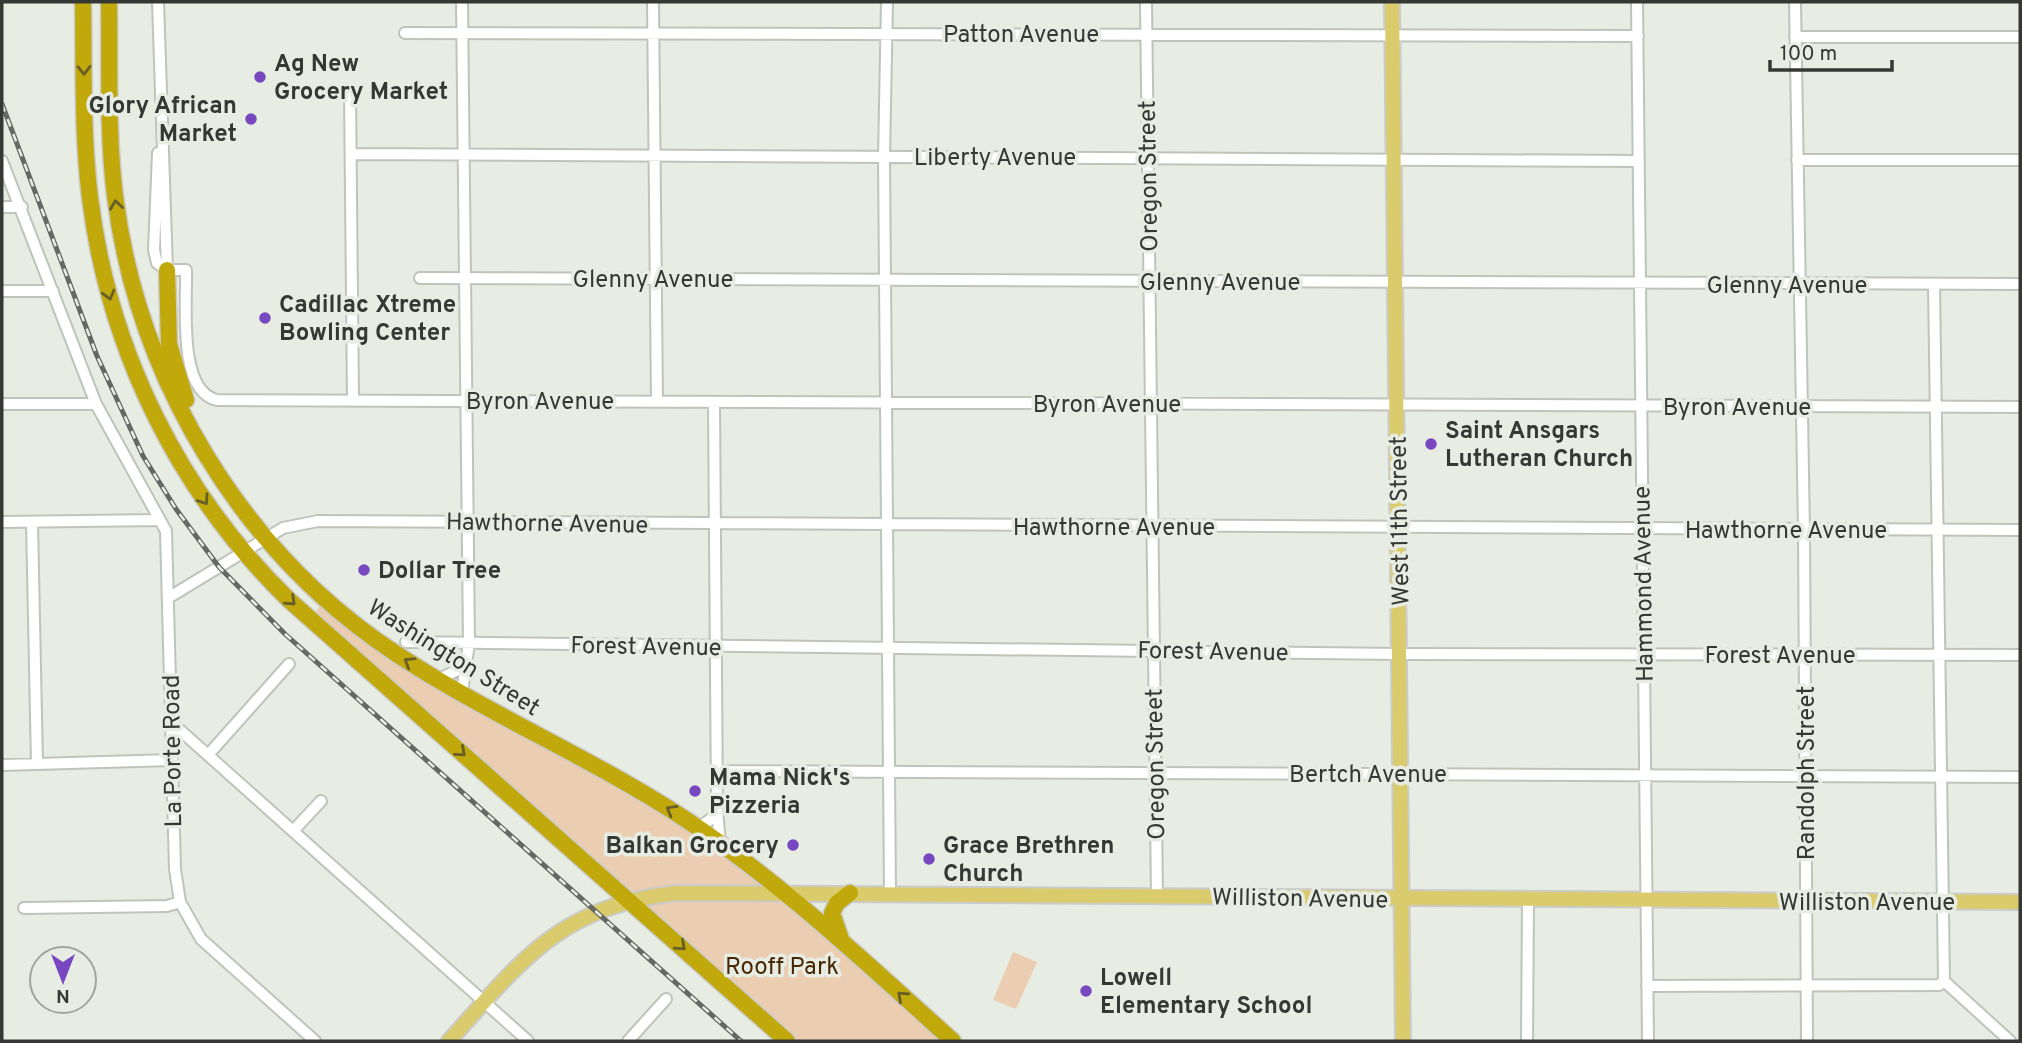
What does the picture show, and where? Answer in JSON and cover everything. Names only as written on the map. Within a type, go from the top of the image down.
[{"type":"highway","name":"Washington Street","points":[[83,2],[89,195],[99,255],[114,316],[139,382],[160,426],[195,486],[243,553],[289,600],[787,1041]]},
{"type":"highway","name":"Washington Street","points":[[108,2],[114,193],[131,281],[161,369],[218,473],[264,539],[306,582],[394,653],[698,828],[720,844],[786,893],[953,1041]]},
{"type":"highway","points":[[167,270],[167,329],[177,376],[218,473]]},
{"type":"highway","points":[[842,942],[832,913],[837,903],[850,893]]},
{"type":"main road","name":"West 11th Street","points":[[1392,2],[1404,899],[1403,1041]]},
{"type":"main road","name":"Williston Avenue","points":[[449,1041],[531,952],[584,918],[630,901],[677,893],[2020,902]]},
{"type":"street","points":[[158,2],[161,128],[155,175],[154,250],[159,267],[167,270]]},
{"type":"street","points":[[462,2],[469,643],[462,692]]},
{"type":"street","points":[[653,2],[657,402]]},
{"type":"street","points":[[887,2],[884,157],[890,893]]},
{"type":"street","name":"Oregon Street","points":[[1146,2],[1157,896]]},
{"type":"street","name":"Hammond Avenue","points":[[1637,2],[1648,1041]]},
{"type":"street","name":"Randolph Street","points":[[1795,2],[1804,531],[1807,1041]]},
{"type":"street","name":"Patton Avenue","points":[[405,33],[1638,36]]},
{"type":"street","points":[[1795,37],[2020,37]]},
{"type":"street","points":[[350,91],[353,400]]},
{"type":"street","name":"Liberty Avenue","points":[[351,154],[1639,161]]},
{"type":"street","points":[[1797,160],[2020,160]]},
{"type":"street","name":"La Porte Road","points":[[2,161],[96,404],[166,531],[175,869],[180,902]]},
{"type":"street","points":[[2,207],[22,207]]},
{"type":"street","name":"Byron Avenue","points":[[167,270],[186,270],[189,366],[197,388],[217,400],[1398,407],[2020,407]]},
{"type":"street","name":"Glenny Avenue","points":[[420,278],[1640,285],[2020,284]]},
{"type":"street","points":[[1934,284],[1944,981],[2010,1041]]},
{"type":"street","points":[[2,291],[53,291]]},
{"type":"street","points":[[714,402],[716,771],[720,844]]},
{"type":"street","points":[[2,404],[96,404]]},
{"type":"street","points":[[2,522],[160,520]]},
{"type":"street","name":"Hawthorne Avenue","points":[[168,598],[292,524],[318,521],[1400,529],[2020,530]]},
{"type":"street","points":[[32,522],[37,764]]},
{"type":"street","name":"Forest Avenue","points":[[406,642],[716,648],[1400,654],[2020,655]]},
{"type":"street","points":[[208,755],[289,664]]},
{"type":"street","points":[[439,679],[464,667]]},
{"type":"street","points":[[172,723],[528,1041]]},
{"type":"street","points":[[2,765],[172,760]]},
{"type":"street","name":"Bertch Avenue","points":[[716,771],[1402,774],[1645,778],[2020,777]]},
{"type":"street","points":[[293,831],[321,801]]},
{"type":"street","points":[[698,828],[713,817],[717,809]]},
{"type":"street","points":[[1527,1041],[1528,900]]},
{"type":"street","points":[[24,908],[167,906],[180,902],[201,939],[315,1041]]},
{"type":"street","points":[[1647,986],[1939,985],[1944,981]]},
{"type":"street","points":[[628,1041],[666,999]]},
{"type":"green space","name":"Rooff Park","points":[[324,599],[370,635],[681,816],[952,1041],[782,1041],[311,620]]},
{"type":"green space","points":[[1013,952],[1037,962],[1016,1009],[993,1000]]},
{"type":"railway","points":[[2,104],[97,356],[143,456],[176,509],[219,567],[285,634],[741,1041]]},
{"type":"place","name":"Ag New Grocery Market","points":[[260,77]]},
{"type":"place","name":"Glory African Market","points":[[251,119]]},
{"type":"place","name":"Cadillac Xtreme Bowling Center","points":[[265,318]]},
{"type":"place","name":"Saint Ansgars Lutheran Church","points":[[1431,444]]},
{"type":"place","name":"Dollar Tree","points":[[364,570]]},
{"type":"place","name":"Mama Nick's Pizzeria","points":[[695,791]]},
{"type":"place","name":"Balkan Grocery","points":[[793,845]]},
{"type":"place","name":"Grace Brethren Church","points":[[929,859]]},
{"type":"place","name":"Lowell Elementary School","points":[[1086,991]]}]
